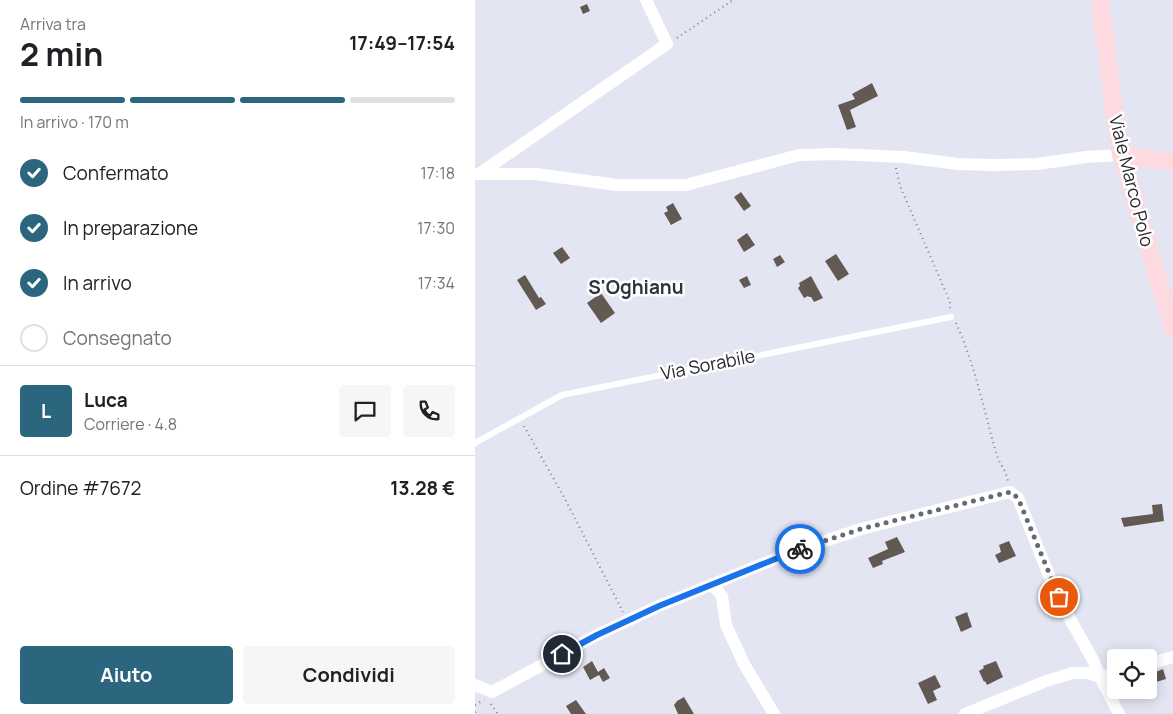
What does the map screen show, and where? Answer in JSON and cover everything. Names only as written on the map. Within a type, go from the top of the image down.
[{"type":"main road","name":"Viale Marco Polo","points":[[1100,0],[1121,155],[1173,329]]},
{"type":"main road","points":[[1121,155],[1173,162]]},
{"type":"street","points":[[477,174],[667,44],[646,0]]},
{"type":"street","points":[[477,174],[536,174],[617,185],[686,185],[799,156],[837,154],[904,156],[958,164],[994,165],[1037,164],[1086,157],[1121,155]]},
{"type":"street","points":[[475,686],[492,692],[597,635],[792,552],[861,529],[1010,492],[1018,498],[1048,572],[1119,714]]},
{"type":"street","points":[[712,585],[722,596],[726,625],[744,664],[774,714]]},
{"type":"street","points":[[1157,662],[1173,657]]},
{"type":"street","points":[[965,714],[1046,681],[1073,673],[1107,675]]},
{"type":"lane","name":"Via Sorabile","points":[[475,443],[562,395],[951,317]]},
{"type":"path","points":[[667,44],[733,0]]},
{"type":"path","points":[[520,418],[565,499],[628,621]]},
{"type":"path","points":[[475,705],[488,698]]},
{"type":"building","points":[[587,4],[590,11],[583,14],[580,7]]},
{"type":"building","points":[[872,83],[878,96],[850,110],[856,127],[847,130],[838,105],[855,99],[852,94]]},
{"type":"building","points":[[741,192],[751,206],[744,211],[734,197]]},
{"type":"building","points":[[673,203],[682,219],[671,225],[664,213],[668,211],[666,207]]},
{"type":"building","points":[[747,233],[755,245],[744,252],[737,240]]},
{"type":"building","points":[[562,247],[570,258],[561,264],[553,253]]},
{"type":"building","points":[[836,254],[849,274],[838,281],[825,261]]},
{"type":"building","points":[[780,255],[785,262],[777,267],[773,259]]},
{"type":"building","points":[[525,275],[539,298],[541,297],[546,304],[536,310],[517,280]]},
{"type":"building","points":[[747,276],[751,285],[744,288],[739,280]]},
{"type":"building","points":[[811,276],[823,298],[814,302],[811,297],[804,298],[798,288],[800,286],[799,283]]},
{"type":"building","points":[[601,293],[615,313],[601,323],[587,303]]},
{"type":"building","points":[[1162,504],[1164,521],[1124,527],[1121,518],[1153,514],[1152,505]]},
{"type":"building","points":[[897,537],[905,552],[882,561],[883,564],[873,568],[868,558],[888,549],[885,542]]},
{"type":"building","points":[[1009,541],[1016,556],[999,563],[995,555],[1001,552],[999,545]]},
{"type":"building","points":[[967,612],[972,627],[961,632],[955,617]]},
{"type":"building","points":[[592,661],[598,672],[604,668],[610,678],[603,682],[599,675],[590,680],[583,667]]},
{"type":"building","points":[[996,661],[1003,677],[987,685],[979,671],[984,668],[983,666]]},
{"type":"building","points":[[1163,669],[1166,679],[1157,682],[1157,671]]},
{"type":"building","points":[[935,675],[941,687],[933,691],[937,700],[928,704],[918,683]]},
{"type":"building","points":[[684,697],[694,714],[678,714],[674,705]]},
{"type":"building","points":[[576,700],[586,714],[571,714],[566,706]]},
{"type":"way so far","points":[[800,549],[861,529],[1010,492],[1018,498],[1059,597]]},
{"type":"district","name":"S'Oghianu","points":[[636,287]]},
{"type":"route","points":[[562,654],[597,635],[659,606],[800,549]]}]
